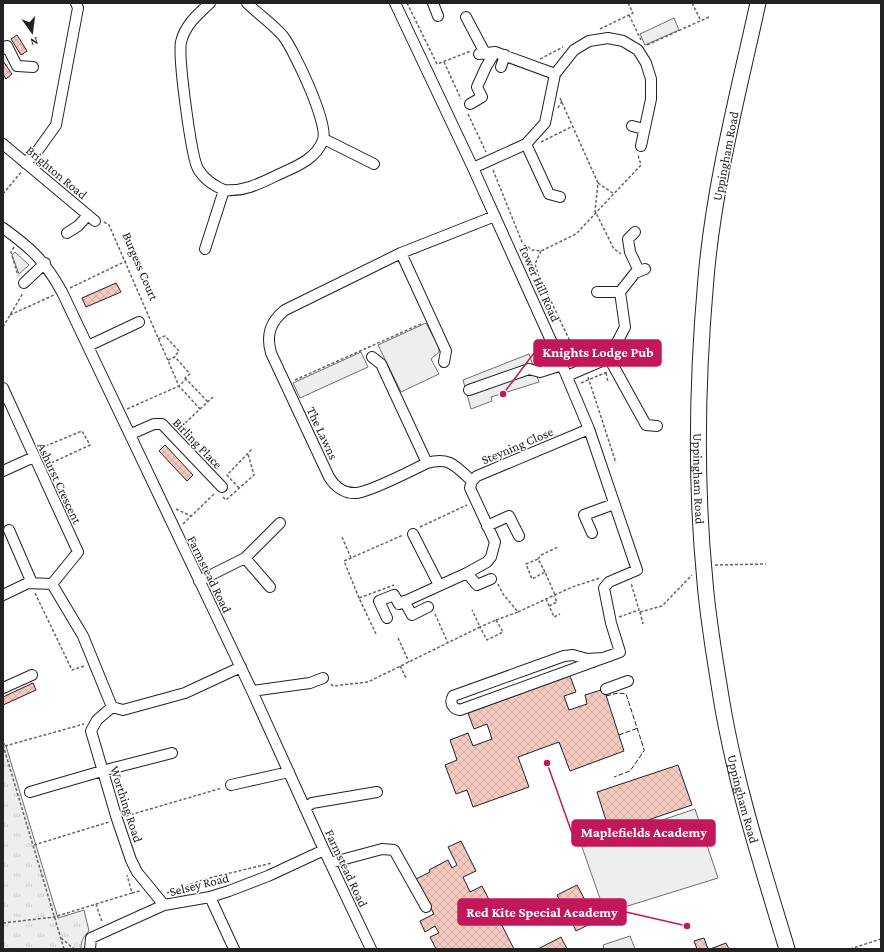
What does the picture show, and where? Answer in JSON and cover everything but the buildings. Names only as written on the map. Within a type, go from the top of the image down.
[{"type":"highway","name":"Uppingham Road","points":[[758,3],[720,174],[706,277],[699,385],[698,448],[703,566],[721,699],[746,812],[786,949]]},
{"type":"street","points":[[26,163],[36,153],[56,125],[78,8],[76,3]]},
{"type":"street","points":[[210,3],[191,22],[185,31],[180,51],[195,160],[207,181],[224,190],[245,189],[304,163],[319,148],[324,139],[324,129],[319,110],[291,48],[282,36],[247,3]]},
{"type":"street","name":"Tower Hill Road","points":[[395,3],[473,168],[572,387],[589,429],[637,570],[628,573]]},
{"type":"street","points":[[433,3],[438,16]]},
{"type":"street","points":[[466,17],[501,67]]},
{"type":"street","points":[[473,168],[489,160],[527,147],[545,123],[554,77],[574,50],[589,41],[608,38],[623,41],[641,48],[651,78],[651,99],[641,146]]},
{"type":"street","points":[[3,49],[7,46],[17,66],[33,67]]},
{"type":"street","points":[[491,53],[554,77]]},
{"type":"street","points":[[470,104],[482,97],[477,87],[491,53]]},
{"type":"street","points":[[632,126],[644,129]]},
{"type":"street","points":[[324,139],[374,164]]},
{"type":"street","name":"Brighton Road","points":[[3,144],[92,218],[67,233]]},
{"type":"street","points":[[527,147],[546,198],[560,196]]},
{"type":"street","points":[[205,249],[224,190]]},
{"type":"street","name":"The Lawns","points":[[472,481],[454,464],[445,461],[427,463],[357,493],[342,490],[335,486],[328,478],[268,344],[271,325],[285,310],[401,253],[495,216]]},
{"type":"street","name":"Farmstead Road","points":[[3,228],[28,246],[45,263],[62,292],[241,667],[324,850],[371,949]]},
{"type":"street","points":[[567,376],[609,358],[625,327],[620,292],[635,273],[642,270],[630,252],[628,239],[635,232]]},
{"type":"street","points":[[401,253],[446,351],[444,362]]},
{"type":"street","points":[[24,283],[45,263]]},
{"type":"street","points":[[597,292],[620,292]]},
{"type":"street","points":[[88,346],[144,320]]},
{"type":"street","points":[[372,357],[381,364],[427,463]]},
{"type":"street","points":[[609,358],[632,397],[646,425],[657,426]]},
{"type":"street","points":[[469,390],[529,369],[540,372],[562,365]]},
{"type":"street","name":"Ashurst Crescent","points":[[3,388],[78,552],[52,584]]},
{"type":"street","name":"Birling Place","points":[[130,434],[154,424],[162,424],[219,489]]},
{"type":"street","name":"Steyning Close","points":[[402,602],[467,573],[487,562],[491,557],[495,542],[470,488],[472,481],[477,476],[589,429]]},
{"type":"street","points":[[3,471],[33,455]]},
{"type":"street","points":[[592,533],[584,515],[614,504]]},
{"type":"street","points":[[487,526],[509,516],[519,536]]},
{"type":"street","points":[[199,581],[245,558],[280,523]]},
{"type":"street","points":[[9,530],[30,583]]},
{"type":"street","points":[[412,532],[439,585]]},
{"type":"street","points":[[245,558],[270,587]]},
{"type":"street","points":[[467,573],[477,585],[494,581]]},
{"type":"street","points":[[603,658],[588,659],[573,655],[564,656],[453,696],[451,700],[452,705],[456,709],[460,710],[620,652],[611,623],[604,588],[609,582],[628,573]]},
{"type":"street","points":[[3,595],[30,583],[52,584],[83,636],[112,707]]},
{"type":"street","points":[[387,618],[379,601],[394,595],[402,602],[412,615],[431,610]]},
{"type":"street","points":[[112,707],[123,710],[185,693],[241,667]]},
{"type":"street","points":[[3,688],[32,675]]},
{"type":"street","points":[[252,691],[310,683],[323,678]]},
{"type":"street","points":[[606,690],[628,681]]},
{"type":"street","points":[[97,720],[112,707]]},
{"type":"street","name":"Worthing Road","points":[[97,720],[91,731],[117,819],[137,872],[161,901]]},
{"type":"street","points":[[30,792],[172,753]]},
{"type":"street","points":[[232,785],[289,772]]},
{"type":"street","points":[[305,808],[312,803],[377,792]]},
{"type":"street","points":[[330,863],[382,849],[394,850],[426,907]]},
{"type":"street","name":"Selsey Road","points":[[90,949],[91,938],[106,932],[161,901],[210,897],[268,876],[324,850]]},
{"type":"street","points":[[210,897],[234,949]]},
{"type":"path","points":[[407,3],[437,64],[476,48],[491,53]]},
{"type":"path","points":[[589,41],[590,34],[633,13],[628,3]]},
{"type":"path","points":[[692,3],[701,21]]},
{"type":"path","points":[[629,15],[641,48],[709,17]]},
{"type":"path","points":[[554,77],[573,126],[598,183],[596,213],[614,248],[621,254],[630,252]]},
{"type":"path","points":[[527,147],[573,126]]},
{"type":"path","points":[[489,160],[518,236],[522,242],[532,250],[541,250],[576,234],[642,165],[637,153],[641,146]]},
{"type":"path","points":[[3,194],[26,163]]},
{"type":"path","points":[[598,183],[614,194]]},
{"type":"path","name":"Burgess Court","points":[[109,225],[144,320],[158,339],[179,386],[200,409]]},
{"type":"path","points":[[541,250],[535,264],[538,274],[589,379],[616,463]]},
{"type":"path","points":[[286,384],[432,318]]},
{"type":"path","points":[[158,339],[165,336],[179,351],[173,358],[168,360]]},
{"type":"path","points":[[120,412],[179,386],[186,379],[185,378],[190,374],[175,357],[173,358]]},
{"type":"path","points":[[572,387],[616,369]]},
{"type":"path","points":[[606,373],[608,382]]},
{"type":"path","points":[[186,379],[208,402]]},
{"type":"path","points":[[173,435],[213,397]]},
{"type":"path","points":[[33,455],[82,431],[90,445],[39,469]]},
{"type":"path","points":[[239,488],[227,475],[252,448]]},
{"type":"path","points":[[174,528],[182,525],[219,489],[226,500],[254,475],[248,454]]},
{"type":"path","points":[[359,598],[344,561],[412,532],[476,502]]},
{"type":"path","points":[[166,511],[174,508],[191,516]]},
{"type":"path","points":[[342,537],[351,558]]},
{"type":"path","points":[[545,572],[532,579],[526,564],[538,559],[541,555],[558,548]]},
{"type":"path","points":[[538,559],[557,602],[549,606]]},
{"type":"path","points":[[611,623],[616,618],[662,606],[698,568],[703,566],[766,564]]},
{"type":"path","points":[[628,573],[643,624]]},
{"type":"path","points":[[323,678],[333,686],[368,682],[496,620],[518,612],[555,595],[611,574],[615,579]]},
{"type":"path","points":[[494,581],[503,594],[509,598],[518,612]]},
{"type":"path","points":[[30,583],[72,670],[94,662]]},
{"type":"path","points":[[546,599],[554,617],[560,614]]},
{"type":"path","points":[[431,610],[448,643]]},
{"type":"path","points":[[472,610],[487,640],[503,632],[496,620]]},
{"type":"path","points":[[398,638],[409,662]]},
{"type":"path","points":[[400,666],[406,678]]},
{"type":"path","points":[[64,949],[62,938],[54,917],[34,845],[3,746],[97,720]]},
{"type":"path","points":[[34,845],[232,785]]},
{"type":"path","points":[[161,901],[205,879],[275,862]]},
{"type":"path","points":[[3,923],[54,917],[132,893],[127,874]]},
{"type":"path","points":[[96,904],[106,932]]},
{"type":"path","points":[[62,938],[74,949]]},
{"type":"path","points":[[850,949],[881,939]]},
{"type":"green space","points":[[674,18],[679,30],[645,45],[640,34]]},
{"type":"green space","points":[[15,252],[29,265],[19,274],[12,255]]},
{"type":"green space","points":[[426,323],[439,347],[439,352],[431,359],[439,374],[401,392],[378,345]]},
{"type":"green space","points":[[361,352],[368,367],[300,398],[293,383]]},
{"type":"green space","points":[[3,742],[6,746],[58,918],[84,910],[89,931],[83,939],[81,949],[3,949]]},
{"type":"green space","points":[[695,809],[718,878],[605,913],[582,847]]},
{"type":"shaded area","points":[[529,354],[539,382],[491,397],[492,401],[471,409],[463,380]]},
{"type":"shaded area","points":[[630,936],[635,949],[604,949],[603,945]]},
{"type":"fence","points":[[606,696],[618,693],[626,694],[644,749],[630,771],[614,777]]},
{"type":"fence","points":[[619,735],[638,728]]},
{"type":"place","name":"Knights Lodge Pub","points":[[503,394]]},
{"type":"place","name":"Maplefields Academy","points":[[547,763]]},
{"type":"place","name":"Red Kite Special Academy","points":[[687,926]]}]
